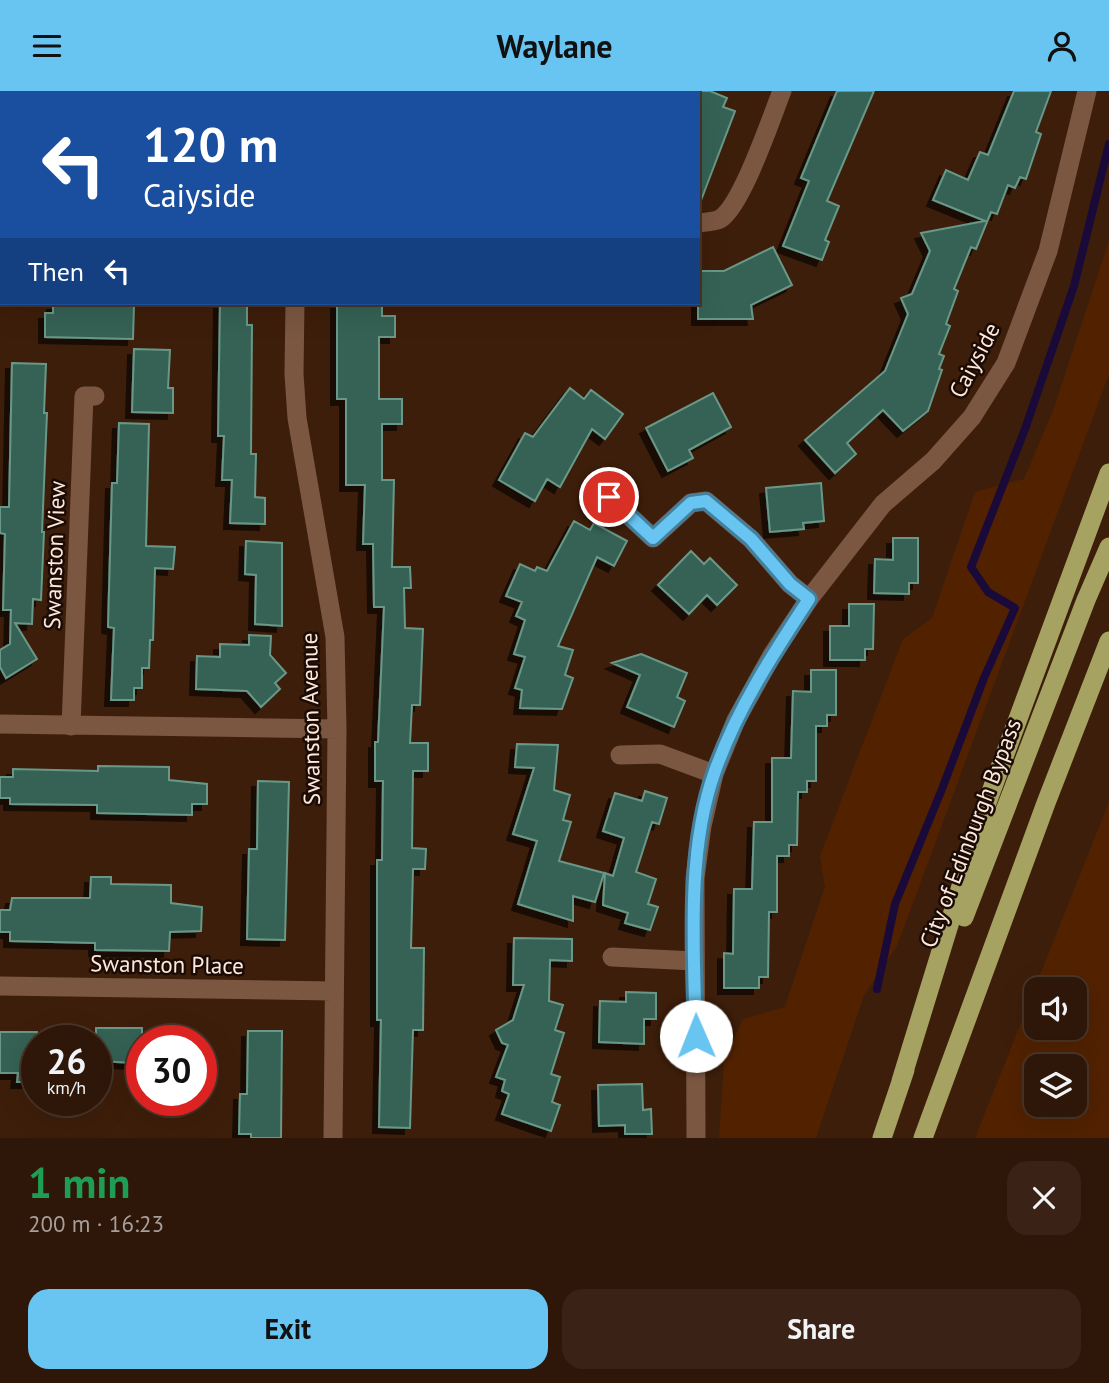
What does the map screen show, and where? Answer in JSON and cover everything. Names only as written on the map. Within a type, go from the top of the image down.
[{"type":"highway","points":[[901,1081],[985,808],[1109,473]]},
{"type":"highway","name":"City of Edinburgh Bypass","points":[[882,1138],[901,1081],[1086,600],[1109,547]]},
{"type":"highway","points":[[923,1138],[1046,803],[1109,641]]},
{"type":"highway","points":[[1046,803],[1109,669]]},
{"type":"street","points":[[700,223],[719,220],[730,210],[740,194],[782,91]]},
{"type":"street","name":"Caiyside","points":[[696,1138],[695,878],[702,825],[714,774],[736,720],[772,655],[809,599],[883,504],[933,461],[972,417],[1006,363],[1048,251],[1087,91]]},
{"type":"street","name":"Swanston Avenue","points":[[295,305],[294,374],[297,418],[335,637],[337,729],[333,1138]]},
{"type":"street","name":"Swanston View","points":[[71,726],[85,396],[94,396]]},
{"type":"street","points":[[609,497],[653,538],[691,503],[706,501],[751,539],[790,584],[809,599]]},
{"type":"street","points":[[0,725],[337,729]]},
{"type":"street","points":[[620,755],[660,754],[714,774]]},
{"type":"street","points":[[612,957],[695,961]]},
{"type":"street","name":"Swanston Place","points":[[0,986],[334,991]]},
{"type":"shaded area","points":[[1109,241],[1109,374],[897,946],[864,995],[816,1138],[719,1138],[724,1060],[743,1019],[785,1007],[825,887],[820,856],[903,639],[932,618],[975,492],[1024,479],[1054,408]]},
{"type":"shaded area","points":[[1109,802],[1109,1138],[975,1138],[1024,1015],[1024,1040],[1087,1040],[1087,977],[1039,977]]},
{"type":"building","points":[[700,91],[710,91],[727,98],[723,107],[735,111],[700,203]]},
{"type":"building","points":[[837,91],[874,91],[827,201],[839,206],[825,240],[829,242],[822,260],[783,246],[809,181],[801,178]]},
{"type":"building","points":[[1014,91],[1051,91],[1036,132],[1041,134],[1026,179],[1020,177],[1015,188],[1008,185],[997,214],[991,212],[976,249],[971,247],[954,289],[958,291],[946,324],[950,326],[939,354],[944,356],[939,369],[942,370],[928,411],[903,431],[883,410],[847,443],[856,454],[835,473],[805,440],[885,371],[908,314],[901,298],[912,294],[930,251],[921,233],[985,221],[933,200],[946,170],[968,180],[980,152],[988,155]]},
{"type":"building","points":[[773,247],[792,285],[751,305],[753,319],[698,319],[700,271],[724,271]]},
{"type":"building","points":[[53,305],[134,305],[133,339],[45,337],[45,313],[53,313]]},
{"type":"building","points":[[220,305],[247,305],[247,325],[252,325],[251,454],[256,454],[255,497],[265,498],[265,524],[230,523],[232,480],[222,480],[224,436],[218,436]]},
{"type":"building","points":[[337,305],[382,305],[382,316],[395,316],[395,337],[379,337],[379,399],[402,399],[402,424],[382,424],[382,480],[394,480],[392,567],[410,567],[411,588],[404,588],[405,628],[423,629],[420,705],[412,705],[410,743],[428,743],[428,771],[413,771],[412,848],[426,849],[425,869],[413,869],[411,948],[424,948],[423,1030],[413,1030],[410,1128],[379,1127],[381,1020],[377,1020],[377,860],[382,860],[383,781],[375,781],[375,742],[378,742],[384,607],[374,607],[373,544],[363,544],[365,485],[346,485],[346,399],[337,399]]},
{"type":"building","points":[[134,349],[170,350],[168,388],[173,388],[173,413],[132,412]]},
{"type":"building","points":[[12,363],[46,364],[44,413],[47,413],[41,600],[33,599],[32,624],[15,623],[37,659],[6,678],[0,667],[0,650],[10,644],[11,610],[3,610],[5,534],[0,533],[0,507],[9,507]]},
{"type":"building","points":[[570,388],[584,399],[591,390],[623,414],[605,439],[592,429],[560,487],[547,479],[535,501],[499,480],[525,433],[533,437]]},
{"type":"building","points":[[713,393],[731,427],[689,450],[693,458],[668,471],[646,428]]},
{"type":"building","points":[[119,423],[149,424],[146,546],[175,547],[173,569],[155,568],[153,640],[150,640],[149,668],[142,668],[142,688],[134,688],[134,700],[111,700],[114,628],[108,627],[112,483],[117,483]]},
{"type":"building","points":[[821,483],[824,521],[803,523],[804,529],[770,532],[766,488]]},
{"type":"building","points":[[574,521],[590,530],[594,523],[627,541],[614,566],[597,557],[558,646],[573,650],[565,675],[573,678],[562,709],[520,708],[522,690],[515,688],[525,657],[514,654],[525,620],[516,616],[522,602],[506,596],[520,564],[535,571],[537,567],[547,571]]},
{"type":"building","points":[[893,538],[918,538],[918,583],[909,583],[909,594],[874,593],[875,559],[893,560]]},
{"type":"building","points":[[246,541],[282,543],[282,626],[255,624],[256,575],[245,574]]},
{"type":"building","points":[[691,551],[704,564],[710,558],[737,585],[717,605],[707,595],[689,614],[658,585]]},
{"type":"building","points":[[849,604],[874,604],[873,649],[865,649],[865,660],[830,660],[830,626],[849,626]]},
{"type":"building","points":[[249,635],[271,636],[270,655],[286,673],[275,683],[280,689],[261,707],[247,691],[196,689],[197,656],[220,657],[220,644],[249,645]]},
{"type":"building","points":[[641,654],[687,673],[677,697],[685,701],[674,727],[627,707],[640,675],[612,663]]},
{"type":"building","points":[[811,670],[836,670],[836,715],[827,715],[827,726],[816,726],[816,781],[807,781],[807,792],[798,792],[797,845],[789,845],[789,856],[777,856],[777,912],[769,912],[768,977],[759,977],[759,988],[724,988],[724,953],[733,954],[734,889],[752,889],[754,822],[772,822],[772,758],[791,758],[793,691],[811,692]]},
{"type":"building","points":[[517,744],[558,745],[554,790],[570,795],[563,820],[571,822],[559,861],[604,873],[595,902],[573,896],[573,921],[518,904],[537,841],[513,834],[534,768],[515,767]]},
{"type":"building","points":[[98,766],[169,767],[169,780],[207,784],[207,804],[192,804],[192,815],[97,813],[97,805],[10,804],[10,798],[0,798],[0,777],[13,777],[13,769],[98,771]]},
{"type":"building","points":[[258,781],[289,782],[285,940],[247,939],[249,849],[257,849]]},
{"type":"building","points":[[645,791],[667,798],[659,824],[652,822],[636,872],[656,879],[648,904],[658,907],[650,930],[625,923],[628,913],[603,905],[605,873],[613,876],[624,838],[603,831],[615,793],[642,801]]},
{"type":"building","points":[[91,877],[111,877],[111,884],[171,885],[171,903],[202,907],[201,931],[170,932],[169,951],[95,950],[95,943],[10,941],[10,932],[0,932],[0,910],[10,910],[12,898],[90,898]]},
{"type":"building","points":[[514,938],[572,939],[572,961],[550,960],[549,1001],[563,1005],[555,1030],[564,1033],[551,1074],[560,1077],[552,1102],[560,1105],[551,1131],[502,1114],[509,1094],[502,1091],[505,1080],[496,1077],[508,1045],[502,1043],[496,1030],[513,1020],[524,985],[513,985]]},
{"type":"building","points":[[626,992],[656,993],[656,1019],[644,1019],[644,1044],[599,1042],[600,1001],[626,1002]]},
{"type":"building","points":[[112,1028],[126,1028],[126,1062],[112,1062]]},
{"type":"building","points":[[248,1031],[282,1031],[281,1138],[251,1138],[251,1134],[239,1134],[240,1094],[247,1094]]},
{"type":"building","points":[[0,1032],[21,1032],[21,1082],[17,1082],[18,1073],[0,1073]]},
{"type":"building","points":[[642,1084],[643,1110],[651,1109],[652,1134],[625,1134],[625,1125],[599,1126],[598,1085]]},
{"type":"waterway","points":[[877,989],[895,904],[984,678],[1015,608],[988,592],[971,567],[1025,429],[1074,286],[1109,144]]},
{"type":"route","points":[[609,497],[653,538],[691,503],[706,501],[751,539],[790,584],[809,599],[772,655],[736,720],[714,774],[702,825],[695,878],[696,1036]]}]
